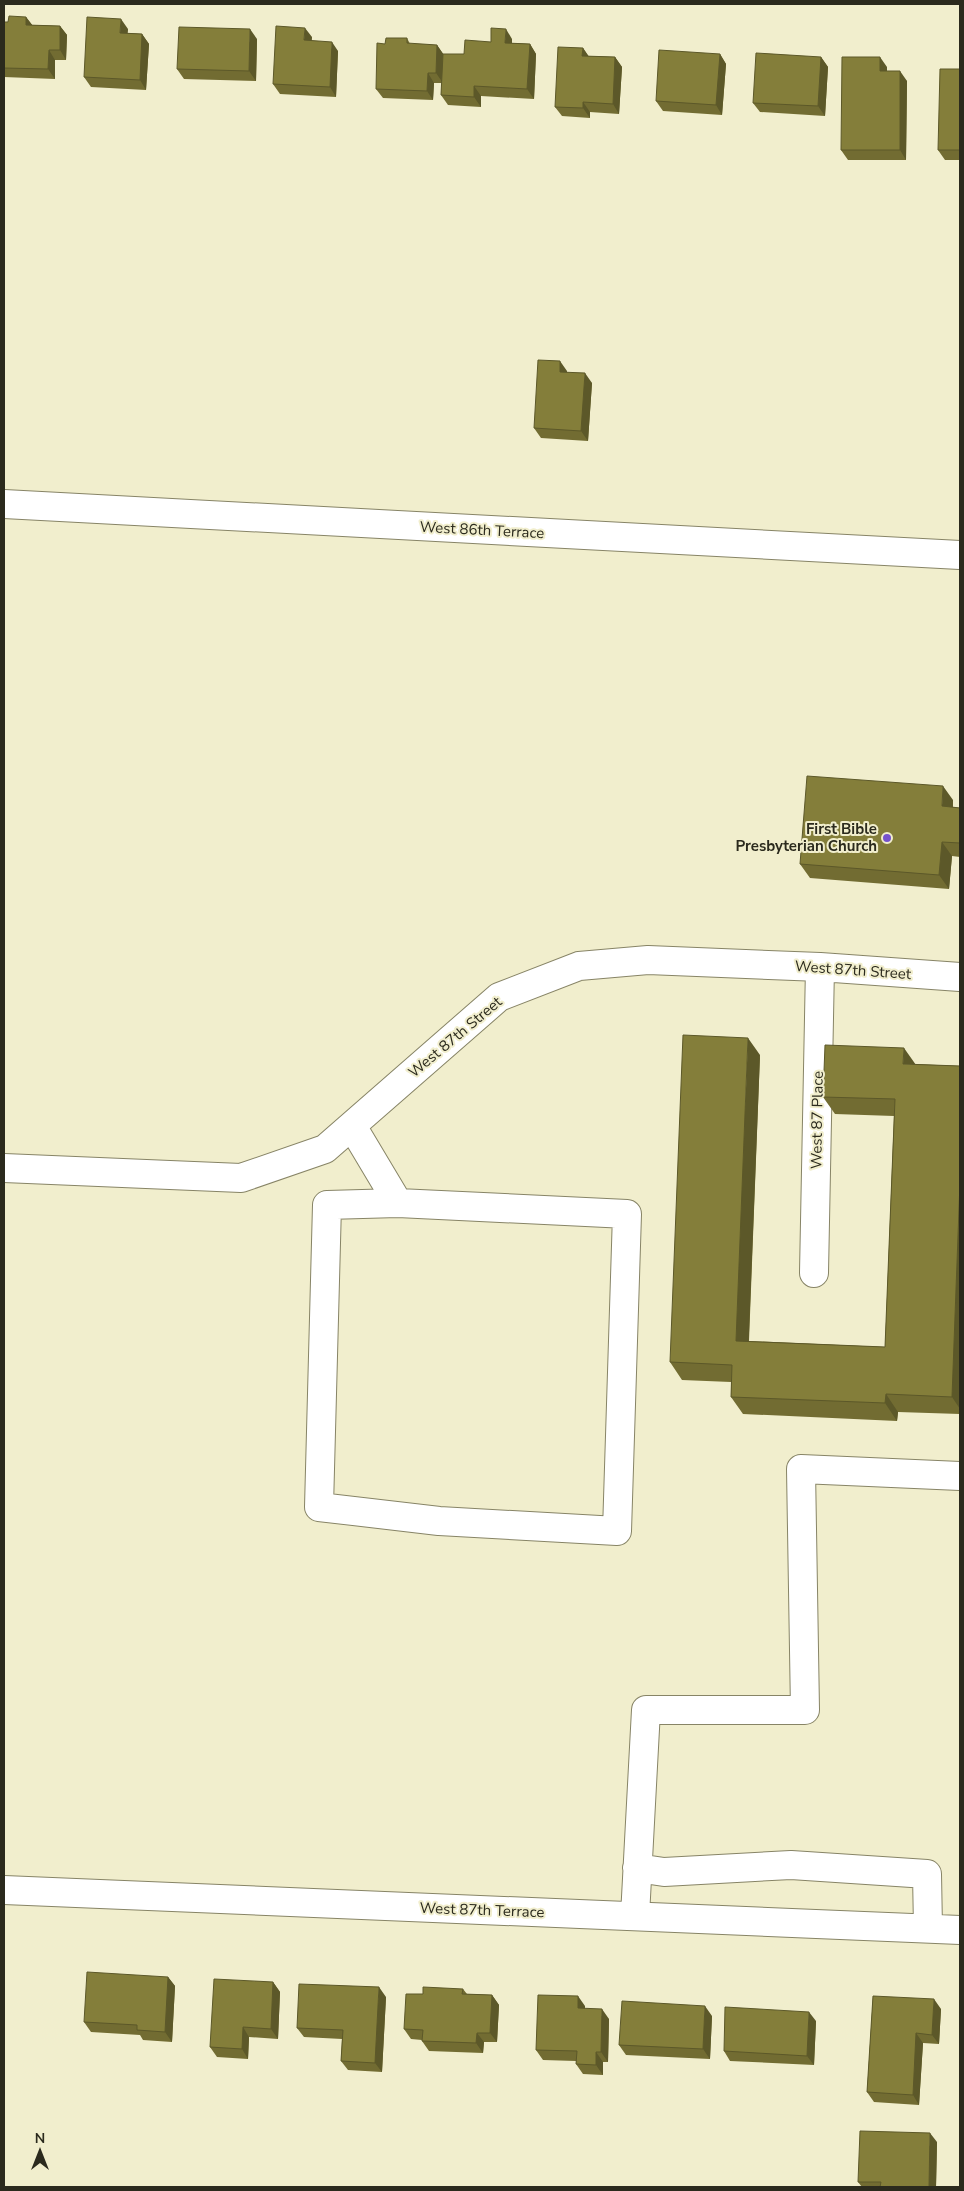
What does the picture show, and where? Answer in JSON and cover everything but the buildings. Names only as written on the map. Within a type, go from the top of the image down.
[{"type":"street","name":"West 86th Terrace","points":[[4,504],[960,555]]},
{"type":"street","name":"West 87th Street","points":[[4,1168],[241,1178],[325,1149],[499,998],[579,966],[648,960],[820,967],[960,978]]},
{"type":"street","name":"West 87 Place","points":[[814,1273],[820,967]]},
{"type":"street","points":[[352,1126],[398,1203]]},
{"type":"street","points":[[398,1203],[627,1214],[617,1531],[439,1521],[318,1507],[327,1205],[398,1203]]},
{"type":"street","points":[[635,1916],[646,1710],[806,1710],[802,1469],[960,1476]]},
{"type":"street","points":[[637,1868],[664,1872],[791,1865],[927,1874],[928,1928]]},
{"type":"street","name":"West 87th Terrace","points":[[4,1890],[960,1930]]},
{"type":"place","name":"First Bible Presbyterian Church","points":[[887,838]]}]
